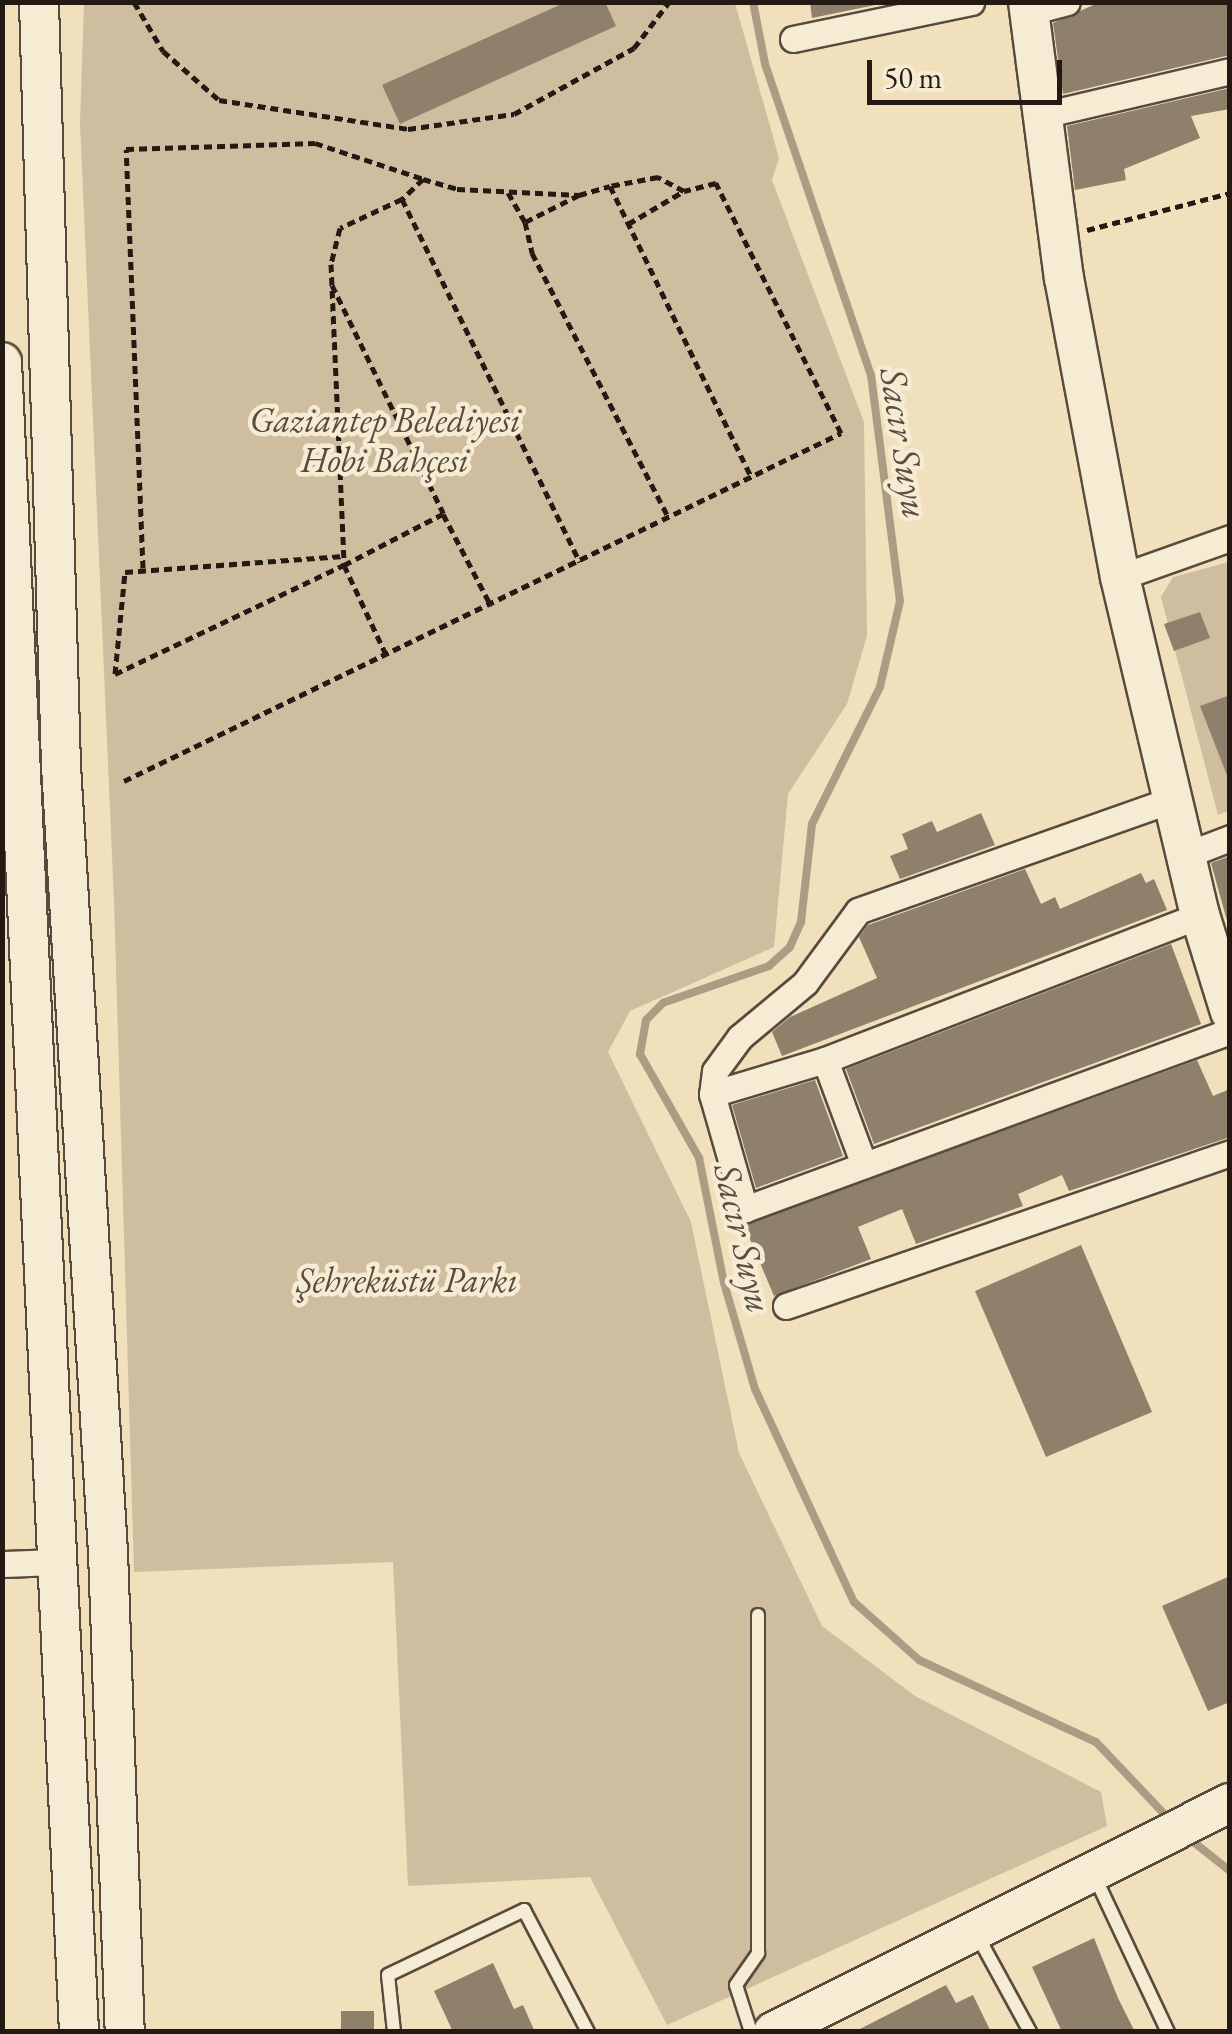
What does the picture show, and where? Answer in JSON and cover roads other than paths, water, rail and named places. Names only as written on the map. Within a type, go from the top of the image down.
[{"type":"street","points":[[39,2],[60,766],[108,1552],[124,2032]]},
{"type":"street","points":[[793,39],[971,2]]},
{"type":"street","points":[[1067,2],[1029,7],[1047,114],[1060,237],[1120,577],[1200,915],[1222,970],[1230,1012]]},
{"type":"street","points":[[1047,114],[1230,71]]},
{"type":"street","points":[[2,362],[9,767],[56,1562],[79,2032]]},
{"type":"street","points":[[1120,577],[1230,538]]},
{"type":"street","points":[[9,767],[60,766]]},
{"type":"street","points":[[1172,800],[858,910],[805,983],[740,1037],[715,1071],[712,1094],[744,1209],[1230,1031]]},
{"type":"street","points":[[1186,855],[1230,838]]},
{"type":"street","points":[[712,1094],[825,1060],[1200,915]]},
{"type":"street","points":[[825,1060],[864,1166]]},
{"type":"street","points":[[786,1306],[1230,1153]]},
{"type":"street","points":[[2,1564],[56,1562]]},
{"type":"street","points":[[773,2032],[973,1928],[1218,1810]]},
{"type":"lane","points":[[750,2032],[736,1985],[758,1952],[758,1615]]},
{"type":"lane","points":[[1092,1871],[1168,2032]]},
{"type":"lane","points":[[394,2032],[388,1974],[524,1910],[588,2032]]},
{"type":"lane","points":[[973,1928],[1030,2032]]},
{"type":"waterway","name":"Sacır Suyu","points":[[753,2],[765,64],[871,375],[900,601],[880,687],[812,824],[801,922],[790,947],[769,966],[663,1003],[646,1020],[640,1054],[699,1158],[724,1283],[755,1389],[854,1602],[919,1660],[1096,1742],[1169,1819]]},
{"type":"waterway","name":"Sacır Suyu","points":[[1186,1836],[1230,1871]]},
{"type":"park label","name":"Gaziantep Belediyesi Hobi Bahçesi","points":[[385,440]]},
{"type":"park label","name":"Şehreküstü Parkı","points":[[407,1280]]}]
